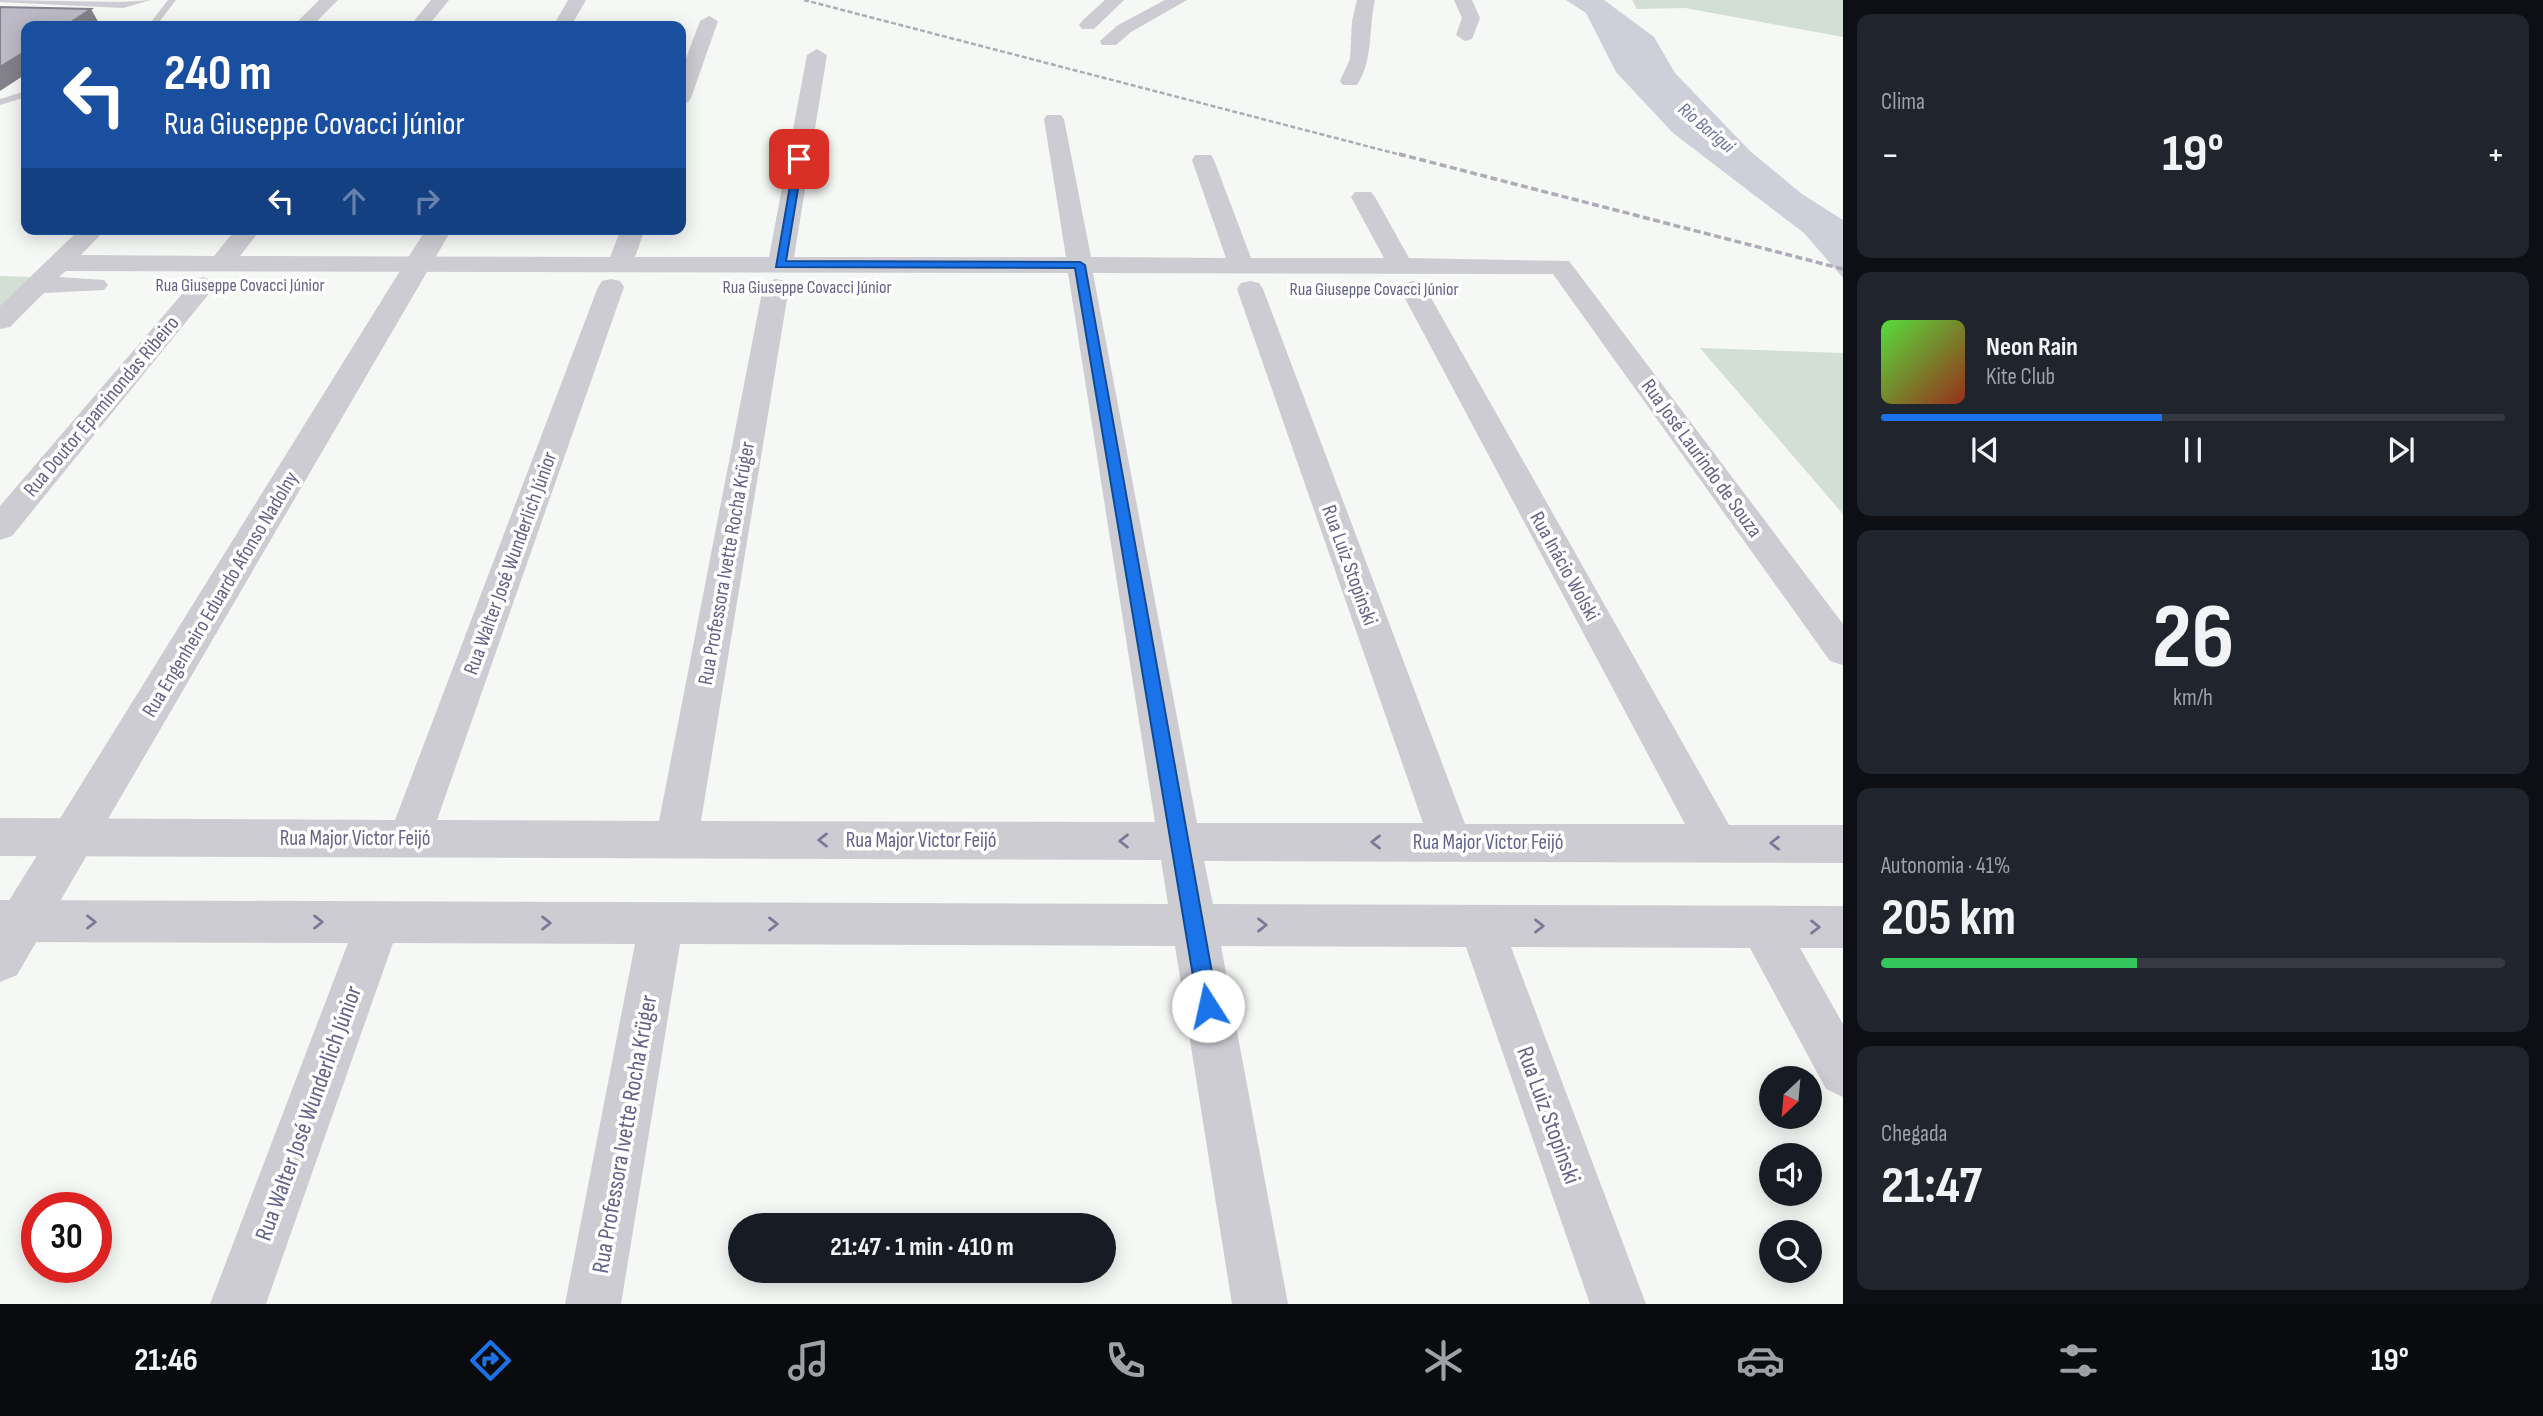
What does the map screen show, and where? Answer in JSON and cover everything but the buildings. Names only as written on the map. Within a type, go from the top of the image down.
[{"type":"street","points":[[307,21],[329,0]]},
{"type":"street","points":[[422,21],[440,0]]},
{"type":"street","points":[[565,21],[577,0]]},
{"type":"street","points":[[1088,25],[1115,0]]},
{"type":"street","points":[[1109,41],[1124,26],[1155,14],[1178,0]]},
{"type":"street","points":[[1350,81],[1360,59],[1361,21],[1366,0]]},
{"type":"street","points":[[1463,0],[1471,18],[1465,35]]},
{"type":"street","points":[[688,58],[709,21]]},
{"type":"street","name":"Rua Professora Ivette Rocha Krüger","points":[[677,839],[817,55]]},
{"type":"street","points":[[1054,119],[1260,1304]]},
{"type":"street","name":"Rua Luiz Stopinski","points":[[1203,160],[1451,842]]},
{"type":"street","name":"Rua Inácio Wolski","points":[[1363,197],[1717,843]]},
{"type":"street","points":[[0,321],[88,235]]},
{"type":"street","name":"Rua Doutor Epaminondas Ribeiro","points":[[0,528],[244,235]]},
{"type":"street","name":"Rua Engenheiro Eduardo Afonso Nadolny","points":[[8,934],[73,838],[435,235]]},
{"type":"street","name":"Rua Walter José Wunderlich Júnior","points":[[409,839],[630,235]]},
{"type":"street","name":"Rua Giuseppe Covacci Júnior","points":[[59,263],[212,274],[1569,278]]},
{"type":"street","name":"Rua Giuseppe Covacci Júnior","points":[[37,285],[212,274]]},
{"type":"street","name":"Rua José Laurindo de Souza","points":[[1569,278],[1843,651]]},
{"type":"street","name":"Rua Major Victor Feijó","points":[[0,837],[1843,844]]},
{"type":"street","points":[[8,934],[378,923],[1843,927]]},
{"type":"street","name":"Rua Walter José Wunderlich Júnior","points":[[238,1304],[378,923]]},
{"type":"street","name":"Rua Professora Ivette Rocha Krüger","points":[[593,1304],[662,923]]},
{"type":"street","name":"Rua Luiz Stopinski","points":[[1481,926],[1618,1304]]},
{"type":"street","points":[[1763,927],[1843,1072]]},
{"type":"lane","points":[[0,0],[122,5],[147,0]]},
{"type":"lane","points":[[156,21],[172,0]]},
{"type":"lane","points":[[0,102],[21,96]]},
{"type":"shaded area","points":[[1632,0],[1843,0],[1843,37],[1685,8],[1637,9]]},
{"type":"shaded area","points":[[0,276],[32,277],[0,307]]},
{"type":"shaded area","points":[[1700,348],[1843,353],[1843,514]]},
{"type":"water","name":"Rio Barigui","points":[[1566,0],[1604,0],[1654,37],[1675,73],[1750,151],[1802,194],[1843,220],[1843,278],[1804,233],[1673,133],[1616,72],[1586,13]]},
{"type":"railway","points":[[804,0],[1405,156]]},
{"type":"railway","points":[[1399,154],[1843,269]]},
{"type":"route","points":[[799,159],[780,264],[1080,265],[1208,1006]]}]
